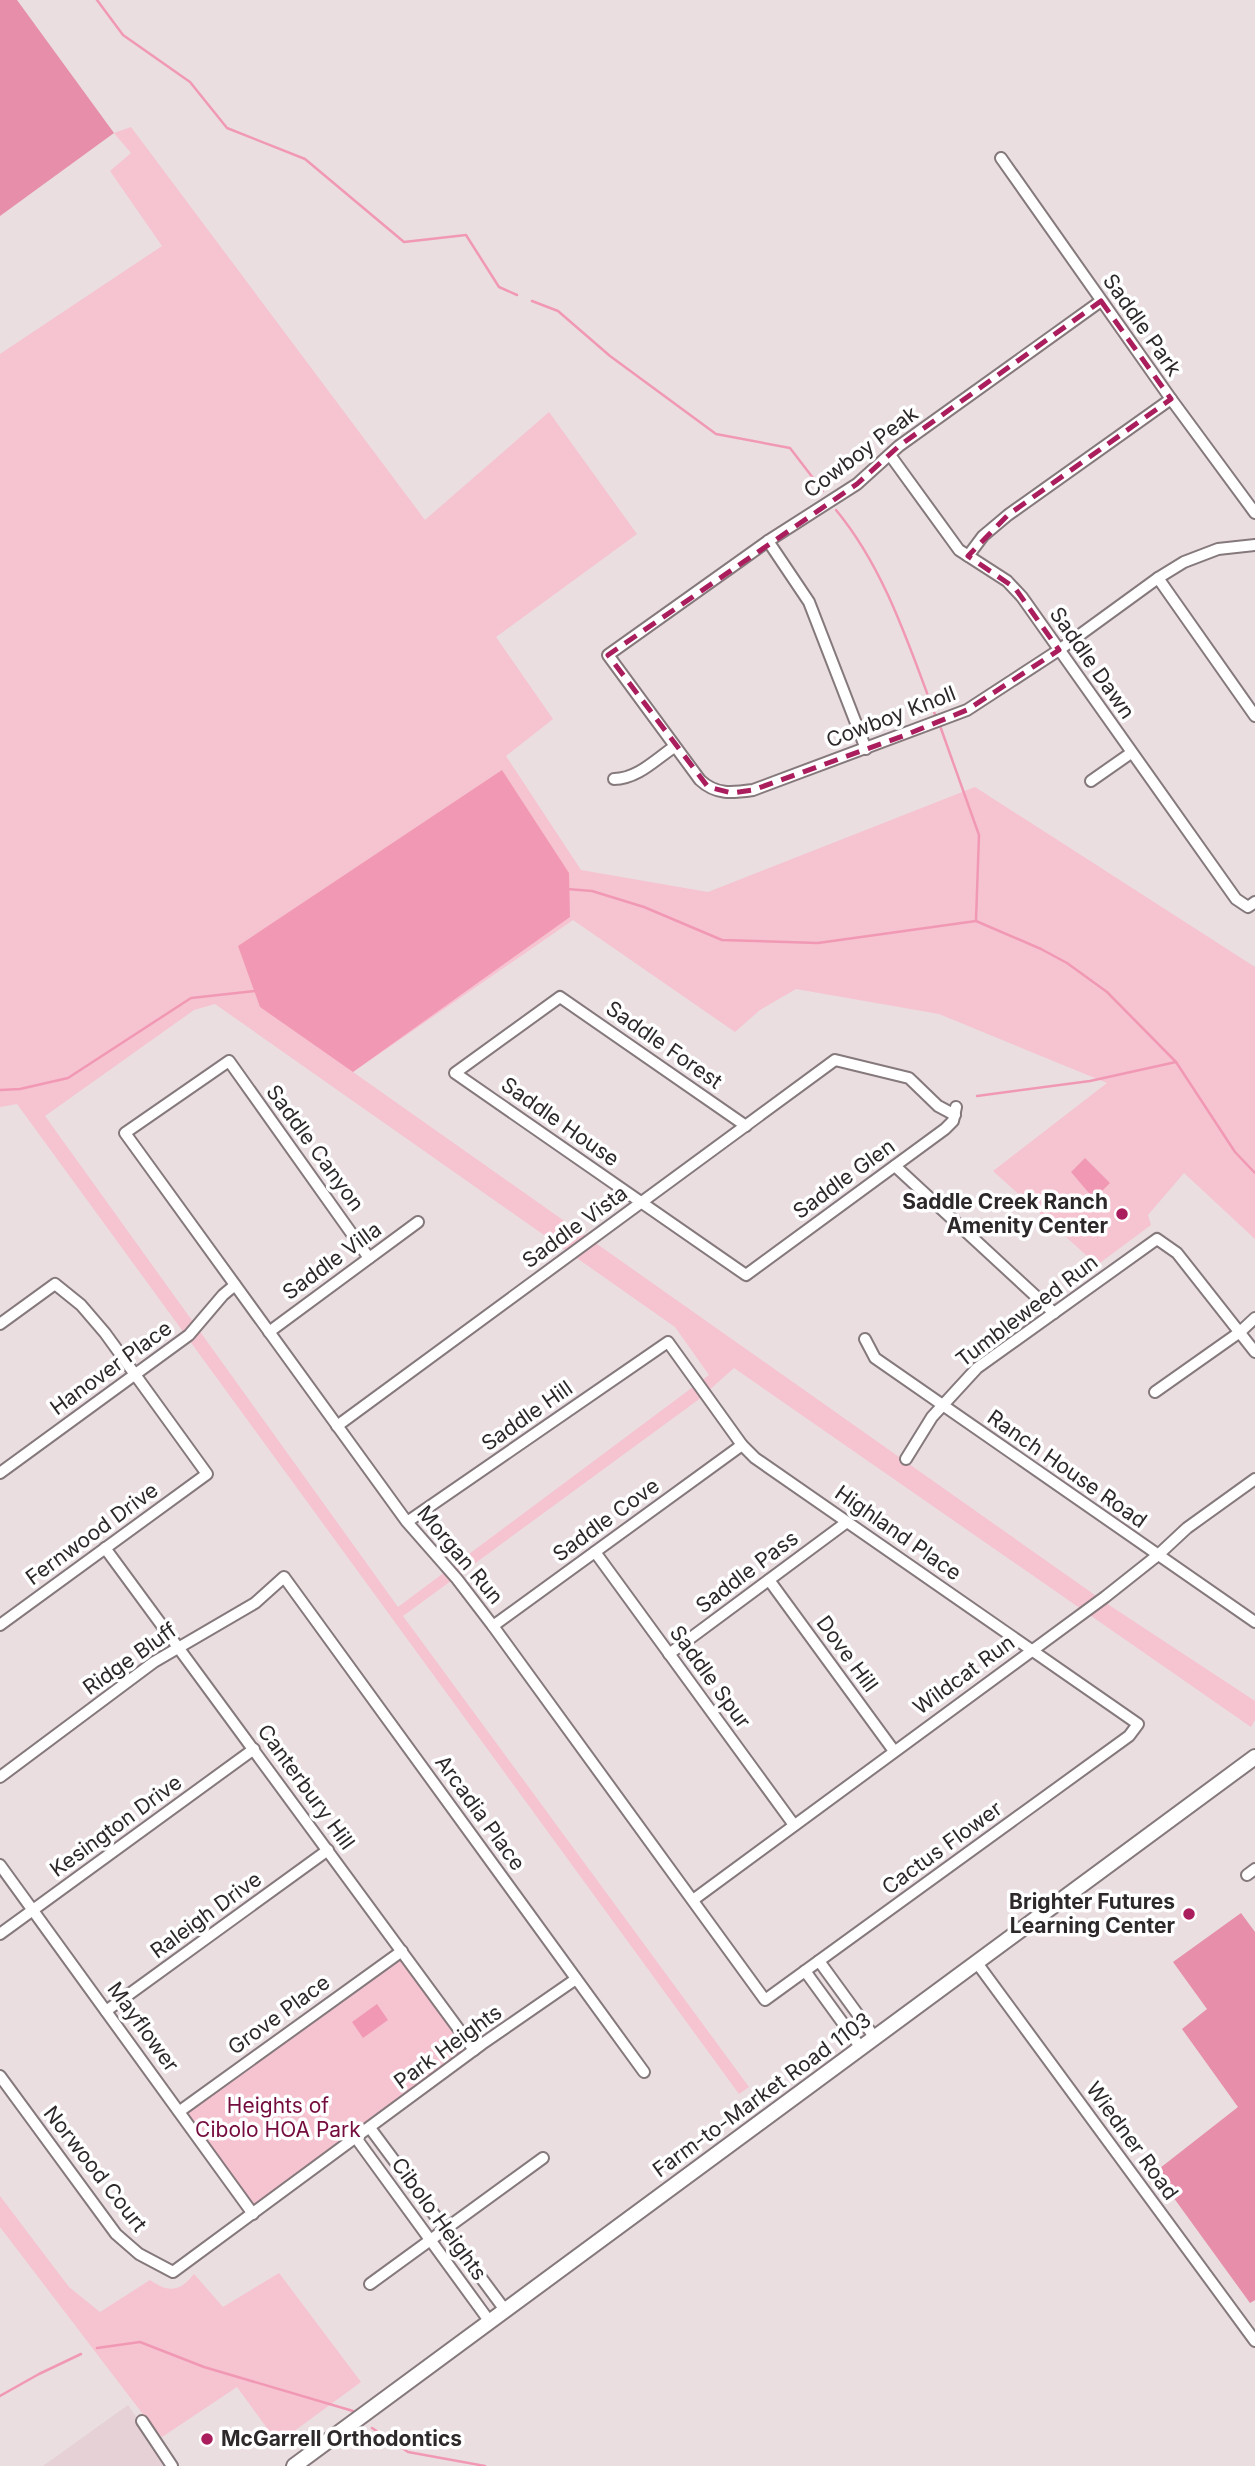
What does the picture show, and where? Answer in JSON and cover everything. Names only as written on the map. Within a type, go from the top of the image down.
[{"type":"main road","name":"Farm-to-Market Road 1103","points":[[293,2466],[1255,1757]]},
{"type":"street","name":"Saddle Park","points":[[1001,158],[1255,513]]},
{"type":"street","name":"Cowboy Peak","points":[[608,655],[768,541],[857,484],[899,446],[1101,300]]},
{"type":"street","points":[[968,556],[983,536],[1008,516],[1171,399]]},
{"type":"street","name":"Saddle Dawn","points":[[890,455],[952,542],[1015,588],[1236,899],[1251,905]]},
{"type":"street","points":[[768,541],[809,602],[866,749]]},
{"type":"street","name":"Cowboy Knoll","points":[[608,655],[674,747],[708,787],[732,793],[753,790],[967,710],[1059,650],[1184,562],[1218,550],[1255,545]]},
{"type":"street","points":[[1158,578],[1255,716]]},
{"type":"street","points":[[614,779],[626,779],[638,773],[674,747]]},
{"type":"street","points":[[1091,781],[1131,753]]},
{"type":"street","name":"Saddle House","points":[[560,997],[456,1073],[746,1275]]},
{"type":"street","name":"Saddle Forest","points":[[560,997],[746,1126]]},
{"type":"street","name":"Saddle Vista","points":[[337,1426],[835,1060],[909,1078],[938,1106],[956,1111]]},
{"type":"street","name":"Saddle Canyon","points":[[125,1133],[229,1061],[369,1258]]},
{"type":"street","name":"Saddle Glen","points":[[746,1275],[950,1125],[956,1111]]},
{"type":"street","name":"Morgan Run","points":[[125,1133],[407,1522],[457,1579],[493,1626],[765,2000]]},
{"type":"street","points":[[895,1166],[1054,1313]]},
{"type":"street","name":"Saddle Villa","points":[[269,1332],[418,1222]]},
{"type":"street","name":"Tumbleweed Run","points":[[906,1459],[932,1417],[977,1368],[1157,1239],[1177,1253],[1240,1332]]},
{"type":"street","points":[[0,1324],[55,1284],[88,1312],[135,1374]]},
{"type":"street","name":"Hanover Place","points":[[0,1473],[193,1332],[223,1295],[235,1285]]},
{"type":"street","points":[[1156,1392],[1240,1332],[1255,1318]]},
{"type":"street","points":[[1240,1332],[1255,1352]]},
{"type":"street","name":"Ranch House Road","points":[[865,1339],[875,1358],[1255,1622]]},
{"type":"street","name":"Highland Place","points":[[668,1342],[742,1445],[755,1458],[1138,1724]]},
{"type":"street","name":"Saddle Hill","points":[[407,1522],[668,1342]]},
{"type":"street","name":"Fernwood Drive","points":[[0,1625],[207,1474],[135,1374]]},
{"type":"street","name":"Saddle Cove","points":[[493,1626],[742,1445]]},
{"type":"street","name":"Wildcat Run","points":[[693,1900],[1105,1597],[1187,1528],[1255,1479]]},
{"type":"street","name":"Saddle Pass","points":[[669,1654],[847,1522]]},
{"type":"street","name":"Canterbury Hill","points":[[105,1548],[474,2050]]},
{"type":"street","name":"Saddle Spur","points":[[595,1552],[794,1825]]},
{"type":"street","name":"Ridge Bluff","points":[[0,1777],[179,1646],[255,1603],[284,1577]]},
{"type":"street","name":"Arcadia Place","points":[[284,1577],[644,2072]]},
{"type":"street","name":"Dove Hill","points":[[769,1580],[894,1751]]},
{"type":"street","name":"Cactus Flower","points":[[765,2000],[1129,1736],[1138,1724]]},
{"type":"street","name":"Kesington Drive","points":[[0,1934],[254,1749]]},
{"type":"street","name":"Raleigh Drive","points":[[106,2011],[328,1850]]},
{"type":"street","name":"Mayflower","points":[[0,1864],[253,2214]]},
{"type":"street","name":"Grove Place","points":[[180,2111],[401,1951]]},
{"type":"street","points":[[819,1961],[875,2038]]},
{"type":"street","name":"Wiedner Road","points":[[977,1964],[1255,2341]]},
{"type":"street","points":[[805,1971],[861,2048]]},
{"type":"street","name":"Park Heights","points":[[173,2272],[474,2050],[576,1979]]},
{"type":"street","name":"Norwood Court","points":[[0,2076],[116,2234],[139,2254],[173,2272]]},
{"type":"street","name":"Cibolo Heights","points":[[370,2128],[505,2310]]},
{"type":"street","name":"Cibolo Heights","points":[[356,2138],[490,2322]]},
{"type":"street","points":[[370,2284],[543,2158]]},
{"type":"street","points":[[142,2421],[172,2466]]},
{"type":"highlighted area","points":[[1101,301],[1171,399],[1008,515],[968,556],[1015,588],[1059,650],[967,710],[903,736],[753,790],[732,793],[708,787],[608,655],[857,484],[899,446]]},
{"type":"shaded area","points":[[0,0],[17,0],[114,133],[0,216]]},
{"type":"shaded area","points":[[502,770],[569,873],[570,917],[353,1072],[260,1007],[238,946]]},
{"type":"shaded area","points":[[1085,1158],[1110,1183],[1094,1199],[1071,1172]]},
{"type":"shaded area","points":[[1241,1913],[1255,1932],[1255,2300],[1250,2303],[1155,2172],[1238,2107],[1182,2029],[1207,2009],[1173,1962]]},
{"type":"shaded area","points":[[377,2004],[388,2020],[363,2038],[352,2022]]},
{"type":"shaded area","points":[[128,2405],[170,2466],[43,2466]]},
{"type":"green space","points":[[131,127],[425,520],[549,412],[637,534],[496,637],[553,719],[506,756],[581,870],[708,892],[975,787],[1255,967],[1255,1239],[1184,1173],[1148,1215],[1151,1225],[1097,1265],[993,1171],[1107,1083],[939,1014],[796,989],[760,1010],[735,1032],[573,920],[353,1072],[1109,1605],[1255,1701],[1255,1720],[1251,1727],[734,1368],[698,1400],[403,1616],[749,2087],[739,2094],[17,1104],[0,1107],[0,354],[162,246],[110,171],[131,153],[114,133]],"holes":[[[215,1004],[675,1327],[709,1375],[398,1607],[45,1116],[194,1010]]]},
{"type":"green space","name":"Heights of Cibolo HOA Park","points":[[402,1951],[474,2050],[253,2214],[180,2111]]},
{"type":"green space","points":[[0,2196],[69,2287],[100,2312],[150,2280],[162,2287],[174,2289],[194,2274],[223,2307],[279,2273],[361,2382],[278,2443],[237,2387],[162,2437],[0,2227]]},
{"type":"waterway","points":[[97,0],[123,35],[190,82],[227,128],[305,159],[404,242],[466,235],[499,287],[517,295]]},
{"type":"waterway","points":[[532,301],[558,311],[610,356],[716,434],[790,448],[823,491]]},
{"type":"waterway","points":[[836,510],[853,533],[882,583],[936,717]]},
{"type":"waterway","points":[[939,723],[979,835],[976,920]]},
{"type":"waterway","points":[[567,889],[592,891],[644,907],[722,940],[818,943],[976,921],[1067,963],[1107,992],[1176,1062],[1235,1152],[1255,1173]]},
{"type":"waterway","points":[[0,1090],[20,1089],[68,1078],[191,998],[255,991]]},
{"type":"waterway","points":[[977,1096],[1090,1081],[1176,1062]]},
{"type":"waterway","points":[[97,2348],[140,2342],[204,2367],[353,2411]]},
{"type":"waterway","points":[[0,2396],[81,2354]]},
{"type":"waterway","points":[[372,2428],[408,2452],[485,2466]]},
{"type":"place","name":"Saddle Creek Ranch Amenity Center","points":[[1122,1214]]},
{"type":"place","name":"Brighter Futures Learning Center","points":[[1189,1914]]},
{"type":"place","name":"McGarrell Orthodontics","points":[[207,2439]]}]
